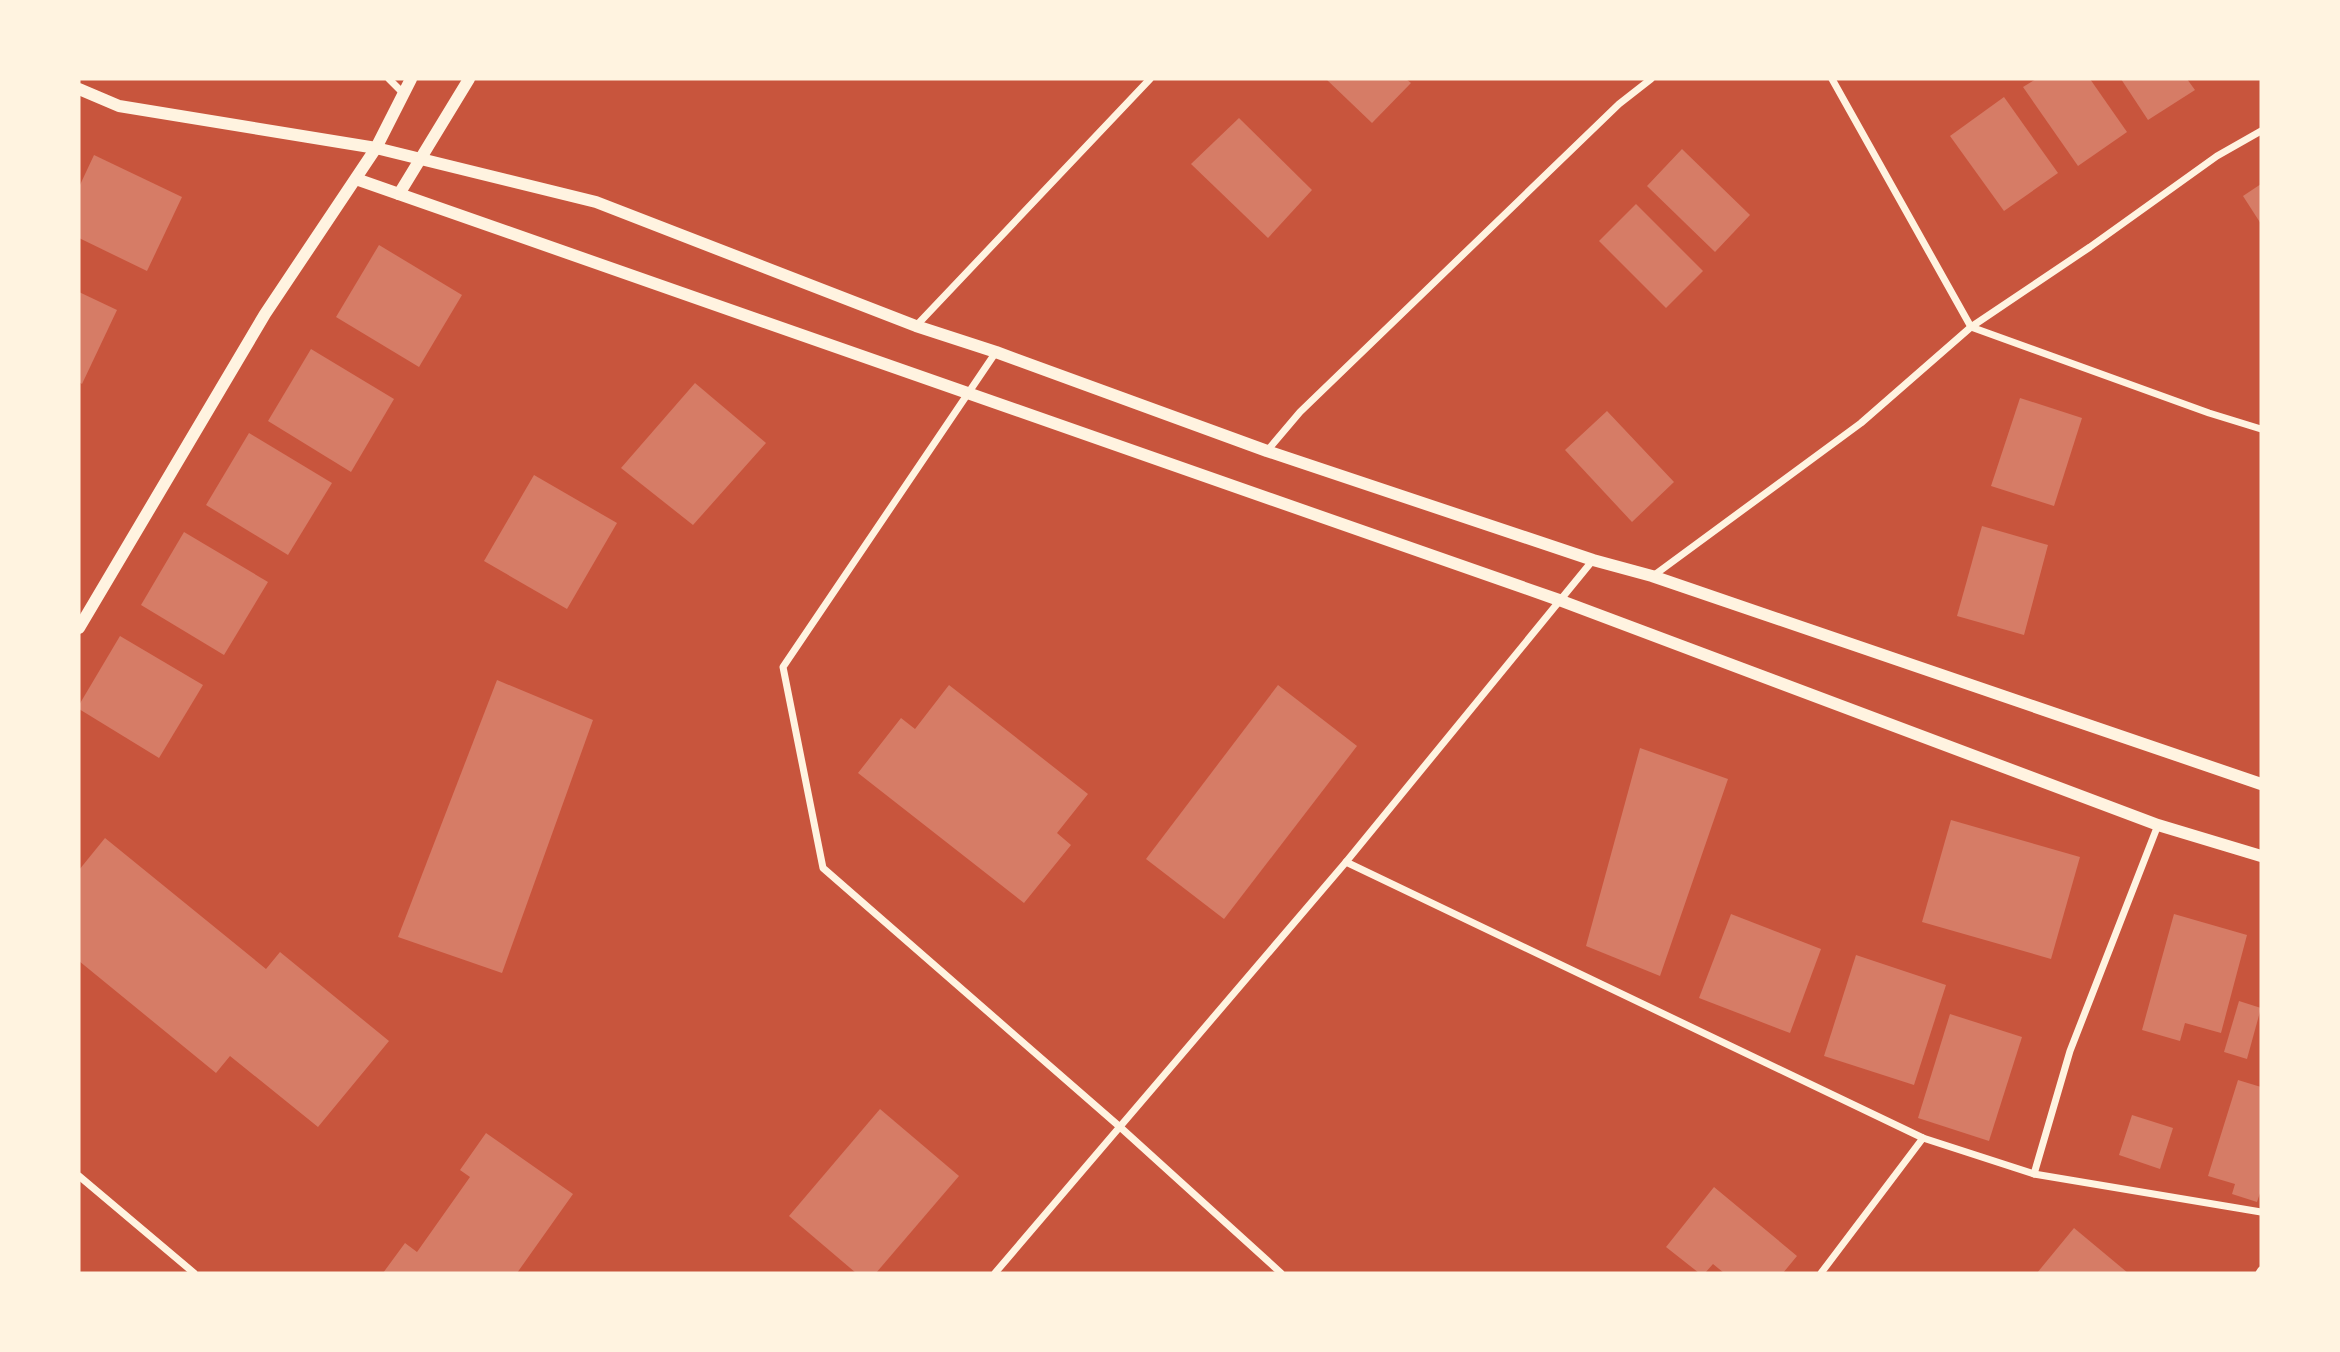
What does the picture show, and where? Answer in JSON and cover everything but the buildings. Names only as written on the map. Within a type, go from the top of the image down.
[{"type":"street","points":[[389,79],[403,93]]},
{"type":"street","points":[[79,628],[265,314],[376,148],[411,79]]},
{"type":"street","points":[[399,194],[469,79]]},
{"type":"street","points":[[916,326],[1150,79]]},
{"type":"street","points":[[1267,451],[1300,412],[1619,104],[1651,79]]},
{"type":"street","points":[[1832,79],[1971,327],[2209,413],[2261,429]]},
{"type":"street","points":[[79,89],[119,106],[376,148],[596,202],[916,326],[996,352],[1267,451],[1592,560],[1652,576],[2261,784]]},
{"type":"street","points":[[1652,576],[1861,423],[1971,327],[2090,247],[2217,156],[2261,131]]},
{"type":"street","points":[[356,179],[1559,600],[2158,825],[2261,856]]},
{"type":"street","points":[[996,352],[783,667],[823,868],[1120,1127],[1281,1273]]},
{"type":"street","points":[[995,1273],[1346,862],[1592,560]]},
{"type":"street","points":[[2034,1174],[2070,1051],[2158,825]]},
{"type":"street","points":[[1346,862],[1923,1138],[2034,1174],[2261,1212]]},
{"type":"street","points":[[1821,1273],[1923,1138]]},
{"type":"street","points":[[79,1175],[194,1273]]}]
